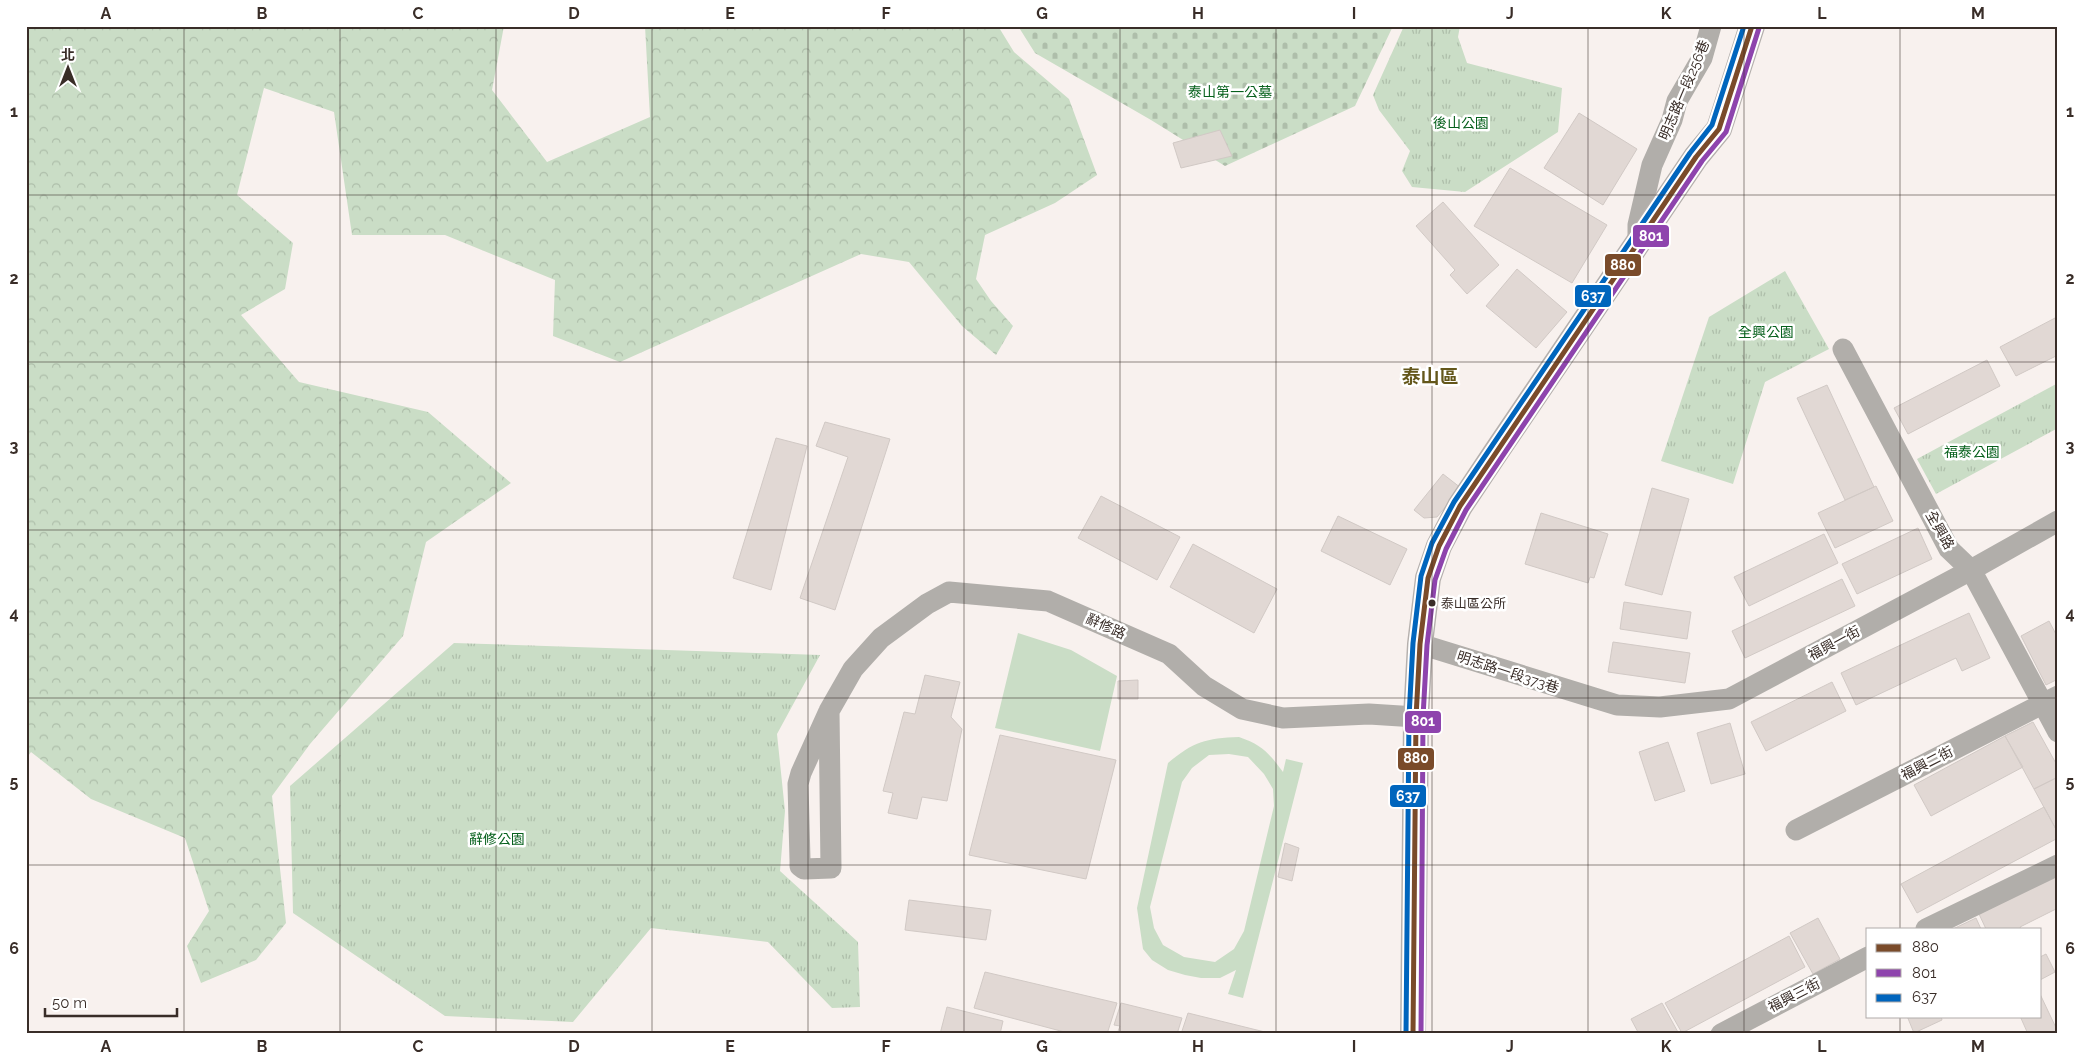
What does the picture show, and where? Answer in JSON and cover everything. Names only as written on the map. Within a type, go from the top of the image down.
[{"type":"main road","points":[[1413,1034],[1416,717],[1420,644],[1428,578],[1443,538],[1460,506],[1638,241],[1696,157],[1719,129],[1752,26]]},
{"type":"street","name":"明志路一段256巷","points":[[1638,241],[1638,225],[1652,165],[1672,120],[1677,100],[1702,58],[1711,26]]},
{"type":"street","name":"全興路","points":[[1843,349],[1949,549],[1971,570],[2050,699],[2058,732]]},
{"type":"street","name":"福興一街","points":[[1595,700],[1617,705],[1660,707],[1729,700],[2058,521]]},
{"type":"street","name":"辭修路","points":[[829,712],[831,868],[804,869],[800,866],[798,784],[801,773],[829,712],[853,669],[881,638],[927,604],[949,592],[1048,601],[1169,654],[1204,686],[1242,709],[1283,718],[1369,714],[1416,717]]},
{"type":"street","name":"明志路一段373巷","points":[[1420,644],[1595,700]]},
{"type":"street","name":"福興二街","points":[[1796,830],[2050,699]]},
{"type":"street","points":[[1928,928],[2058,865]]},
{"type":"street","name":"福興三街","points":[[1721,1034],[1866,958]]},
{"type":"green space","points":[[26,26],[504,26],[492,90],[547,162],[650,117],[645,26],[998,26],[1014,52],[1069,99],[1097,175],[1055,203],[985,235],[976,279],[991,301],[1013,326],[996,355],[962,326],[909,262],[861,254],[620,362],[553,336],[555,280],[445,235],[352,235],[334,112],[264,88],[237,195],[293,243],[285,289],[241,315],[299,382],[428,412],[511,483],[426,542],[403,636],[310,744],[272,796],[286,923],[256,960],[201,983],[187,946],[209,911],[185,838],[91,799],[31,752],[26,759]]},
{"type":"green space","name":"泰山第一公墓","points":[[1018,26],[1393,26],[1355,106],[1225,166],[1151,120],[1035,53]]},
{"type":"green space","name":"後山公園","points":[[1404,26],[1460,26],[1458,37],[1467,63],[1562,88],[1558,132],[1465,192],[1412,187],[1402,171],[1410,151],[1379,110],[1373,95]]},
{"type":"green space","name":"全興公園","points":[[1785,271],[1829,349],[1765,382],[1733,484],[1661,461],[1709,317]]},
{"type":"green space","name":"福泰公園","points":[[2058,383],[2058,428],[1936,494],[1917,459]]},
{"type":"green space","points":[[1018,633],[1071,650],[1117,676],[1100,751],[995,728]]},
{"type":"green space","name":"辭修公園","points":[[454,643],[820,655],[777,734],[785,811],[780,871],[858,942],[860,1007],[832,1008],[768,942],[651,928],[573,1022],[445,1016],[293,913],[290,786]]},
{"type":"green space","points":[[1239,737],[1259,746],[1269,754],[1283,772],[1286,759],[1303,763],[1243,998],[1228,994],[1236,970],[1220,978],[1201,978],[1168,970],[1152,960],[1143,949],[1137,908],[1168,763],[1185,750],[1200,742]],"holes":[[[1229,754],[1248,757],[1264,774],[1273,789],[1274,806],[1244,931],[1234,949],[1215,962],[1184,957],[1163,945],[1154,928],[1150,907],[1182,782],[1192,768],[1209,755]]]},
{"type":"building","points":[[1579,113],[1637,149],[1603,205],[1544,168]]},
{"type":"building","points":[[1220,130],[1232,156],[1181,168],[1173,143]]},
{"type":"building","points":[[1510,168],[1607,225],[1572,283],[1474,226]]},
{"type":"building","points":[[1443,202],[1499,265],[1467,294],[1450,275],[1455,270],[1416,226]]},
{"type":"building","points":[[1517,269],[1567,312],[1536,348],[1486,306]]},
{"type":"building","points":[[2055,318],[2058,323],[2058,355],[2016,376],[2000,347]]},
{"type":"building","points":[[1987,360],[2000,386],[1908,434],[1894,408]]},
{"type":"building","points":[[1827,385],[1874,487],[1845,500],[1797,398]]},
{"type":"building","points":[[825,422],[890,439],[835,610],[800,598],[848,457],[816,446]]},
{"type":"building","points":[[776,438],[807,446],[771,590],[733,578]]},
{"type":"building","points":[[1443,474],[1461,488],[1437,517],[1424,518],[1414,510]]},
{"type":"building","points":[[1876,486],[1893,521],[1835,548],[1818,513]]},
{"type":"building","points":[[1652,488],[1689,499],[1662,595],[1625,585]]},
{"type":"building","points":[[1101,496],[1180,537],[1157,580],[1078,538]]},
{"type":"building","points":[[1541,513],[1608,534],[1594,578],[1590,577],[1588,583],[1525,564]]},
{"type":"building","points":[[1338,516],[1407,549],[1390,585],[1321,551]]},
{"type":"building","points":[[1918,528],[1932,559],[1857,594],[1842,564]]},
{"type":"building","points":[[1824,534],[1838,563],[1749,606],[1734,577]]},
{"type":"building","points":[[1193,544],[1277,589],[1254,633],[1170,587]]},
{"type":"building","points":[[1842,579],[1855,606],[1745,658],[1732,631]]},
{"type":"building","points":[[1624,602],[1691,612],[1687,639],[1620,629]]},
{"type":"building","points":[[1969,613],[1990,658],[1962,671],[1956,658],[1856,705],[1841,673]]},
{"type":"building","points":[[2049,621],[2058,638],[2058,679],[2046,685],[2021,636]]},
{"type":"building","points":[[1613,642],[1690,653],[1685,683],[1608,672]]},
{"type":"building","points":[[925,675],[960,682],[951,717],[962,729],[947,801],[922,797],[917,819],[888,813],[893,793],[883,791],[904,712],[915,714]]},
{"type":"building","points":[[1138,680],[1138,699],[1118,699],[1118,681]]},
{"type":"building","points":[[1832,682],[1846,711],[1766,751],[1751,722]]},
{"type":"building","points":[[2033,722],[2058,767],[2058,777],[2034,789],[2005,736]]},
{"type":"building","points":[[1730,723],[1745,774],[1711,784],[1697,733]]},
{"type":"building","points":[[1000,735],[1116,760],[1086,879],[969,855]]},
{"type":"building","points":[[2005,736],[2023,767],[1931,816],[1914,785]]},
{"type":"building","points":[[1668,742],[1685,791],[1655,801],[1639,752]]},
{"type":"building","points":[[2058,777],[2058,833],[2034,789]]},
{"type":"building","points":[[2044,807],[2058,833],[2058,838],[1917,913],[1901,884]]},
{"type":"building","points":[[1285,843],[1299,848],[1292,881],[1278,877]]},
{"type":"building","points":[[2058,875],[2058,908],[2020,928],[1986,928],[1979,914]]},
{"type":"building","points":[[909,900],[991,910],[986,940],[905,930]]},
{"type":"building","points":[[1818,918],[1840,959],[1813,974],[1790,933]]},
{"type":"building","points":[[1976,918],[1981,928],[1955,928]]},
{"type":"building","points":[[1789,936],[1805,967],[1682,1033],[1665,1003]]},
{"type":"building","points":[[2046,954],[2055,972],[2042,979],[2042,956]]},
{"type":"building","points":[[985,972],[1117,1003],[1107,1034],[1072,1034],[974,1008]]},
{"type":"building","points":[[2042,998],[2058,1034],[2028,1034],[2021,1018],[2042,1018]]},
{"type":"building","points":[[1121,1003],[1182,1018],[1177,1034],[1117,1034],[1120,1026],[1114,1025]]},
{"type":"building","points":[[1662,1003],[1679,1034],[1639,1034],[1631,1019]]},
{"type":"building","points":[[947,1007],[1003,1021],[1000,1034],[940,1034]]},
{"type":"building","points":[[1188,1013],[1273,1034],[1181,1034]]},
{"type":"building","points":[[1908,1018],[1942,1018],[1942,1020],[1914,1033]]},
{"type":"transit line","name":"637","points":[[1406,1034],[1409,717],[1413,643],[1421,576],[1432,543],[1454,502],[1690,153],[1712,125],[1744,26]]},
{"type":"transit line","name":"880","points":[[1413,1034],[1416,717],[1420,644],[1428,578],[1439,546],[1460,506],[1696,157],[1719,129],[1752,26]]},
{"type":"transit line","name":"801","points":[[1421,1034],[1423,717],[1427,645],[1435,580],[1446,549],[1466,510],[1702,161],[1726,132],[1759,28]]},
{"type":"place","name":"泰山區公所","points":[[1432,603]]},
{"type":"district","name":"泰山區","points":[[1430,376]]}]
